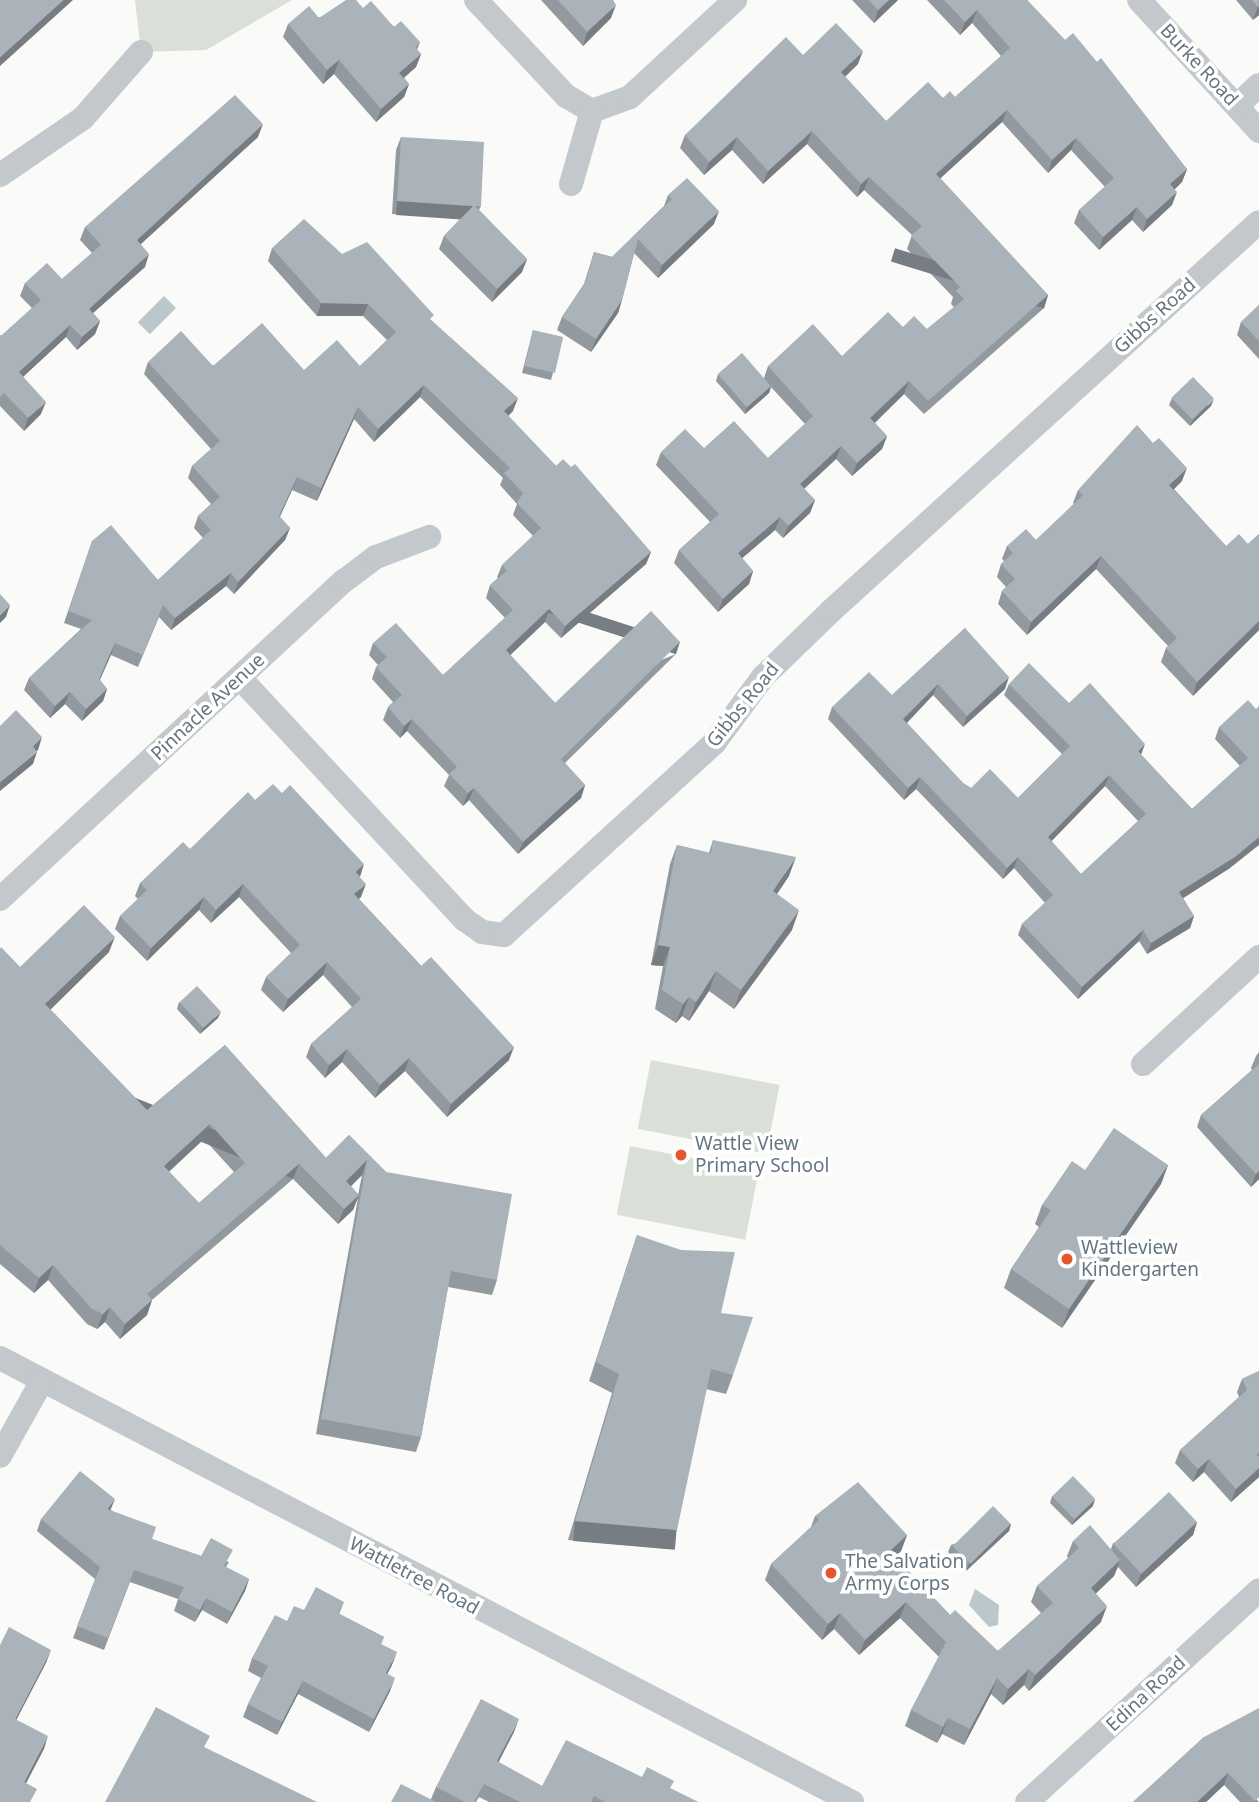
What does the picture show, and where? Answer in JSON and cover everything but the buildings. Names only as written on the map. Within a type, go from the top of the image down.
[{"type":"street","points":[[476,0],[566,96],[592,111]]},
{"type":"street","points":[[592,111],[630,97],[736,0]]},
{"type":"street","name":"Burke Road","points":[[1139,0],[1259,131]]},
{"type":"street","points":[[0,175],[83,118],[141,52]]},
{"type":"street","points":[[1237,106],[1259,85]]},
{"type":"street","points":[[571,184],[592,111]]},
{"type":"street","name":"Gibbs Road","points":[[240,678],[465,920],[482,932],[504,935],[715,742],[788,652],[1259,222]]},
{"type":"street","name":"Pinnacle Avenue","points":[[0,899],[358,570],[429,537]]},
{"type":"street","points":[[1143,1064],[1259,957]]},
{"type":"street","name":"Wattletree Road","points":[[0,1358],[832,1798],[852,1802]]},
{"type":"street","points":[[0,1456],[42,1381]]},
{"type":"street","name":"Edina Road","points":[[1031,1800],[1259,1590]]},
{"type":"shaded area","points":[[135,0],[292,0],[206,50],[141,52]]},
{"type":"shaded area","points":[[164,296],[176,308],[150,334],[138,322]]},
{"type":"shaded area","points":[[651,1060],[780,1085],[766,1154],[638,1129]]},
{"type":"shaded area","points":[[630,1146],[759,1171],[745,1240],[617,1215]]},
{"type":"shaded area","points":[[975,1589],[999,1605],[998,1625],[989,1627],[969,1605]]},
{"type":"place","name":"Wattle View Primary School","points":[[681,1155]]},
{"type":"place","name":"Wattleview Kindergarten","points":[[1067,1259]]},
{"type":"place","name":"The Salvation Army Corps","points":[[831,1573]]}]
